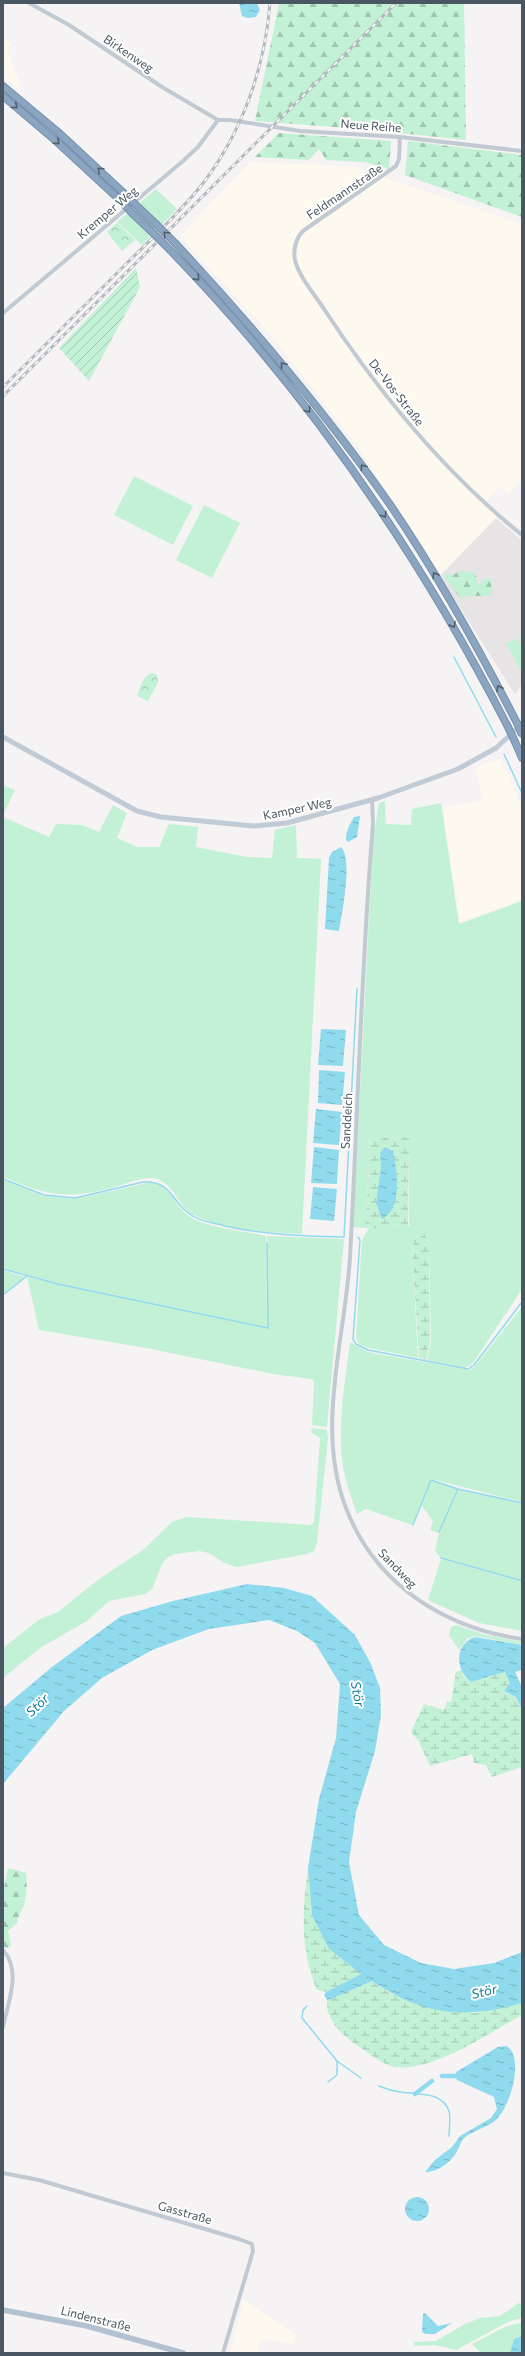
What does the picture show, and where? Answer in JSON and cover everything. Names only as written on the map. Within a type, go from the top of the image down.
[{"type":"highway","points":[[3,86],[58,132],[128,196],[176,244],[232,305],[280,361],[344,441],[383,495],[452,603],[519,724],[522,735]]},
{"type":"highway","points":[[3,96],[56,141],[122,202],[170,250],[252,341],[341,454],[384,514],[428,584],[475,664],[508,727],[522,758]]},
{"type":"main road","name":"Kamper Weg","points":[[3,737],[123,804],[156,816],[264,826],[287,822],[372,800],[471,763],[507,739],[519,724]]},
{"type":"main road","name":"Lindenstraße","points":[[3,2310],[87,2326],[183,2353]]},
{"type":"street","name":"Birkenweg","points":[[29,3],[69,25],[162,87],[218,120]]},
{"type":"street","name":"Neue Reihe","points":[[218,120],[230,120],[300,131],[400,137],[522,151]]},
{"type":"street","name":"Kremper Weg","points":[[3,313],[183,161],[198,147],[218,120]]},
{"type":"street","name":"Feldmannstraße","points":[[299,236],[311,225],[394,168],[399,159],[400,137]]},
{"type":"street","name":"De-Vos-Straße","points":[[299,236],[295,255],[298,266],[334,323],[378,385],[444,462],[522,535]]},
{"type":"street","name":"Sanddeich","points":[[332,1442],[333,1404],[350,1259],[372,800]]},
{"type":"street","name":"Sandweg","points":[[332,1442],[338,1484],[351,1520],[368,1550],[391,1579],[420,1602],[450,1620],[491,1633],[522,1639]]},
{"type":"street","points":[[3,1950],[10,1961],[13,1972],[3,2027]]},
{"type":"street","name":"Gasstraße","points":[[3,2173],[39,2180],[240,2239],[252,2244],[253,2251],[222,2353]]},
{"type":"shaded area","points":[[3,38],[11,44],[7,49],[21,86],[19,90],[3,77]]},
{"type":"shaded area","points":[[250,162],[351,166],[522,224],[522,479],[509,493],[500,486],[484,504],[498,517],[439,575],[359,448],[270,334],[180,236]]},
{"type":"shaded area","points":[[496,518],[522,541],[522,684],[515,694],[440,576]]},
{"type":"shaded area","points":[[501,758],[522,808],[522,900],[460,922],[443,808],[483,800],[475,767]]},
{"type":"shaded area","points":[[244,2300],[296,2334],[294,2344],[262,2339],[257,2353],[230,2353]]},
{"type":"green space","points":[[279,3],[464,3],[466,140],[360,129],[255,121]]},
{"type":"green space","points":[[279,133],[391,141],[389,169],[365,162],[326,160],[319,149],[309,160],[255,157]]},
{"type":"green space","points":[[408,141],[522,155],[522,217],[405,175]]},
{"type":"green space","points":[[156,189],[177,209],[142,245],[117,222]]},
{"type":"green space","points":[[117,223],[135,240],[122,251],[107,232]]},
{"type":"green space","points":[[136,268],[140,287],[89,381],[59,348]]},
{"type":"green space","points":[[134,476],[193,506],[173,545],[114,515]]},
{"type":"green space","points":[[204,505],[240,523],[212,578],[176,560]]},
{"type":"green space","points":[[460,571],[475,573],[477,583],[481,584],[483,579],[491,579],[492,594],[490,596],[470,596],[460,598],[444,576],[445,573],[453,575]]},
{"type":"green space","points":[[517,638],[522,646],[522,668],[520,669],[506,644]]},
{"type":"green space","points":[[153,673],[157,675],[158,682],[148,701],[137,696],[144,679]]},
{"type":"green space","points":[[3,785],[15,790],[3,815]]},
{"type":"green space","points":[[385,801],[386,824],[411,825],[412,809],[441,803],[459,924],[522,901],[522,1289],[473,1363],[464,1368],[427,1360],[431,1341],[429,1243],[423,1231],[416,1234],[412,1247],[418,1358],[369,1348],[359,1344],[356,1338],[362,1240],[369,1228],[380,1229],[381,1225],[409,1226],[409,1137],[371,1138],[365,1228],[353,1227],[373,841],[379,803]]},
{"type":"green space","points":[[113,805],[127,813],[117,838],[137,847],[159,847],[169,824],[198,827],[196,847],[247,857],[272,858],[275,830],[296,825],[297,858],[321,859],[302,1234],[277,1233],[232,1227],[205,1220],[188,1211],[165,1184],[152,1178],[137,1180],[94,1192],[68,1195],[44,1192],[3,1177],[3,817],[49,837],[56,824],[83,825],[99,832]]},
{"type":"green space","points":[[409,1137],[408,1226],[381,1225],[380,1229],[365,1228],[371,1138]]},
{"type":"green space","points":[[3,1180],[43,1196],[75,1199],[152,1182],[164,1188],[185,1213],[198,1221],[216,1227],[266,1236],[267,1327],[58,1283],[3,1268]]},
{"type":"green space","points":[[423,1231],[429,1243],[430,1341],[426,1360],[419,1358],[412,1247],[416,1234]]},
{"type":"green space","points":[[267,1236],[344,1239],[327,1427],[312,1425],[314,1381],[311,1379],[273,1374],[146,1348],[39,1330],[27,1277],[268,1328]]},
{"type":"green space","points":[[3,1270],[25,1277],[3,1294]]},
{"type":"green space","points":[[522,1307],[522,1502],[431,1479],[412,1525],[366,1509],[357,1514],[344,1473],[341,1451],[342,1404],[350,1342],[368,1352],[469,1370],[475,1366]]},
{"type":"green space","points":[[312,1428],[327,1430],[328,1439],[317,1543],[314,1551],[307,1554],[237,1567],[224,1563],[209,1553],[199,1551],[175,1554],[168,1557],[162,1564],[152,1589],[145,1594],[109,1601],[87,1621],[40,1648],[3,1678],[3,1648],[40,1619],[58,1612],[99,1579],[143,1550],[172,1522],[187,1517],[310,1525],[314,1522],[320,1438],[311,1432]]},
{"type":"green space","points":[[431,1480],[457,1489],[438,1533],[430,1530],[433,1521],[422,1506]]},
{"type":"green space","points":[[459,1490],[522,1504],[522,1581],[440,1557],[435,1551],[439,1533]]},
{"type":"green space","points":[[441,1559],[522,1582],[522,1631],[479,1623],[428,1600]]},
{"type":"green space","points":[[456,1625],[483,1634],[522,1642],[522,1645],[475,1636],[467,1639],[459,1650],[449,1635],[451,1627]]},
{"type":"green space","points":[[461,1670],[464,1677],[471,1682],[505,1672],[510,1683],[504,1691],[516,1697],[522,1709],[522,1767],[492,1777],[486,1765],[474,1763],[472,1754],[430,1766],[418,1740],[411,1732],[424,1704],[444,1710],[447,1701],[451,1702],[456,1672]]},
{"type":"green space","points":[[8,1868],[26,1873],[27,1885],[24,1905],[17,1923],[8,1931],[11,1945],[7,1949],[3,1946],[3,1892]]},
{"type":"green space","points":[[308,1868],[312,1916],[329,1949],[361,1974],[326,1992],[317,1990],[311,1975],[305,1945],[304,1899]]},
{"type":"green space","points":[[372,1981],[391,1994],[474,2013],[522,2003],[522,2015],[458,2051],[440,2059],[423,2065],[406,2067],[391,2066],[376,2058],[347,2038],[334,2024],[328,2012],[327,2000]]},
{"type":"green space","points":[[519,2303],[522,2305],[522,2318],[510,2321],[456,2350],[435,2345],[414,2346],[414,2342],[436,2341],[465,2324],[480,2318],[500,2316]]},
{"type":"green space","points":[[522,2322],[522,2336],[514,2339],[510,2353],[481,2353],[472,2344],[505,2327]]},
{"type":"water","points":[[239,3],[257,3],[260,10],[256,17],[248,18],[242,16]]},
{"type":"water","points":[[360,816],[357,837],[348,842],[346,840],[347,831],[354,817]]},
{"type":"water","points":[[341,847],[346,863],[346,887],[339,931],[325,929],[329,858],[332,852]]},
{"type":"water","points":[[321,1029],[346,1030],[343,1066],[318,1065]]},
{"type":"water","points":[[319,1070],[345,1072],[342,1105],[318,1103]]},
{"type":"water","points":[[316,1109],[342,1112],[339,1145],[313,1143]]},
{"type":"water","points":[[314,1147],[339,1150],[337,1184],[311,1183]]},
{"type":"water","points":[[385,1147],[393,1151],[397,1188],[393,1207],[389,1214],[382,1219],[376,1203],[381,1168],[380,1152]]},
{"type":"water","points":[[313,1187],[337,1189],[334,1221],[310,1219]]},
{"type":"water","name":"Stör","points":[[247,1584],[284,1588],[312,1596],[355,1635],[371,1664],[380,1688],[381,1715],[375,1751],[356,1812],[349,1862],[359,1915],[384,1945],[421,1963],[454,1969],[494,1963],[522,1952],[522,2003],[481,2012],[444,2011],[408,2001],[372,1981],[327,2000],[324,1995],[326,1992],[361,1974],[329,1949],[312,1916],[308,1868],[319,1799],[336,1738],[340,1684],[315,1643],[297,1631],[269,1620],[209,1629],[152,1650],[102,1678],[64,1711],[3,1784],[3,1708],[52,1667],[121,1616],[173,1601]]},
{"type":"water","points":[[475,1637],[522,1645],[522,1670],[515,1672],[522,1687],[522,1709],[516,1697],[504,1691],[510,1683],[505,1672],[471,1682],[462,1671],[459,1658],[460,1651],[468,1640]]},
{"type":"water","points":[[506,2046],[512,2051],[515,2059],[515,2070],[511,2093],[502,2113],[492,2123],[464,2138],[455,2155],[448,2163],[434,2171],[425,2172],[435,2160],[452,2147],[460,2136],[491,2118],[497,2109],[494,2097],[457,2080],[455,2076],[456,2072],[498,2047]]},
{"type":"water","points":[[417,2197],[425,2201],[429,2209],[425,2217],[417,2221],[409,2217],[405,2209],[409,2201]]},
{"type":"water","points":[[425,2313],[438,2326],[452,2323],[435,2334],[425,2334],[422,2332],[423,2314]]},
{"type":"water","points":[[522,2336],[522,2353],[510,2353],[514,2339]]},
{"type":"waterway","points":[[454,657],[496,737]]},
{"type":"waterway","points":[[504,754],[522,793]]},
{"type":"waterway","points":[[3,1179],[44,1195],[75,1198],[143,1182],[153,1182],[166,1189],[186,1211],[204,1221],[240,1229],[270,1233],[344,1237],[357,989]]},
{"type":"waterway","points":[[358,1237],[360,1240],[353,1339],[356,1344],[368,1350],[468,1369],[474,1365],[522,1302]]},
{"type":"waterway","points":[[3,1269],[58,1284],[268,1328],[267,1243]]},
{"type":"waterway","points":[[3,1295],[27,1276]]},
{"type":"waterway","points":[[413,1525],[431,1480],[458,1489]]},
{"type":"waterway","points":[[439,1532],[458,1489],[522,1503]]},
{"type":"waterway","points":[[441,1558],[522,1581]]},
{"type":"waterway","points":[[307,2006],[303,2010],[302,2018],[337,2061],[337,2075],[328,2082]]},
{"type":"waterway","points":[[337,2061],[361,2078]]},
{"type":"waterway","points":[[442,2076],[455,2076]]},
{"type":"waterway","points":[[415,2094],[432,2081]]},
{"type":"waterway","points":[[379,2086],[397,2092],[428,2095],[441,2100],[446,2105],[450,2114],[449,2136]]},
{"type":"railway","points":[[3,387],[165,226],[185,205],[218,162],[241,119],[250,97],[263,51],[270,3]]},
{"type":"railway","points":[[3,396],[396,3]]}]
